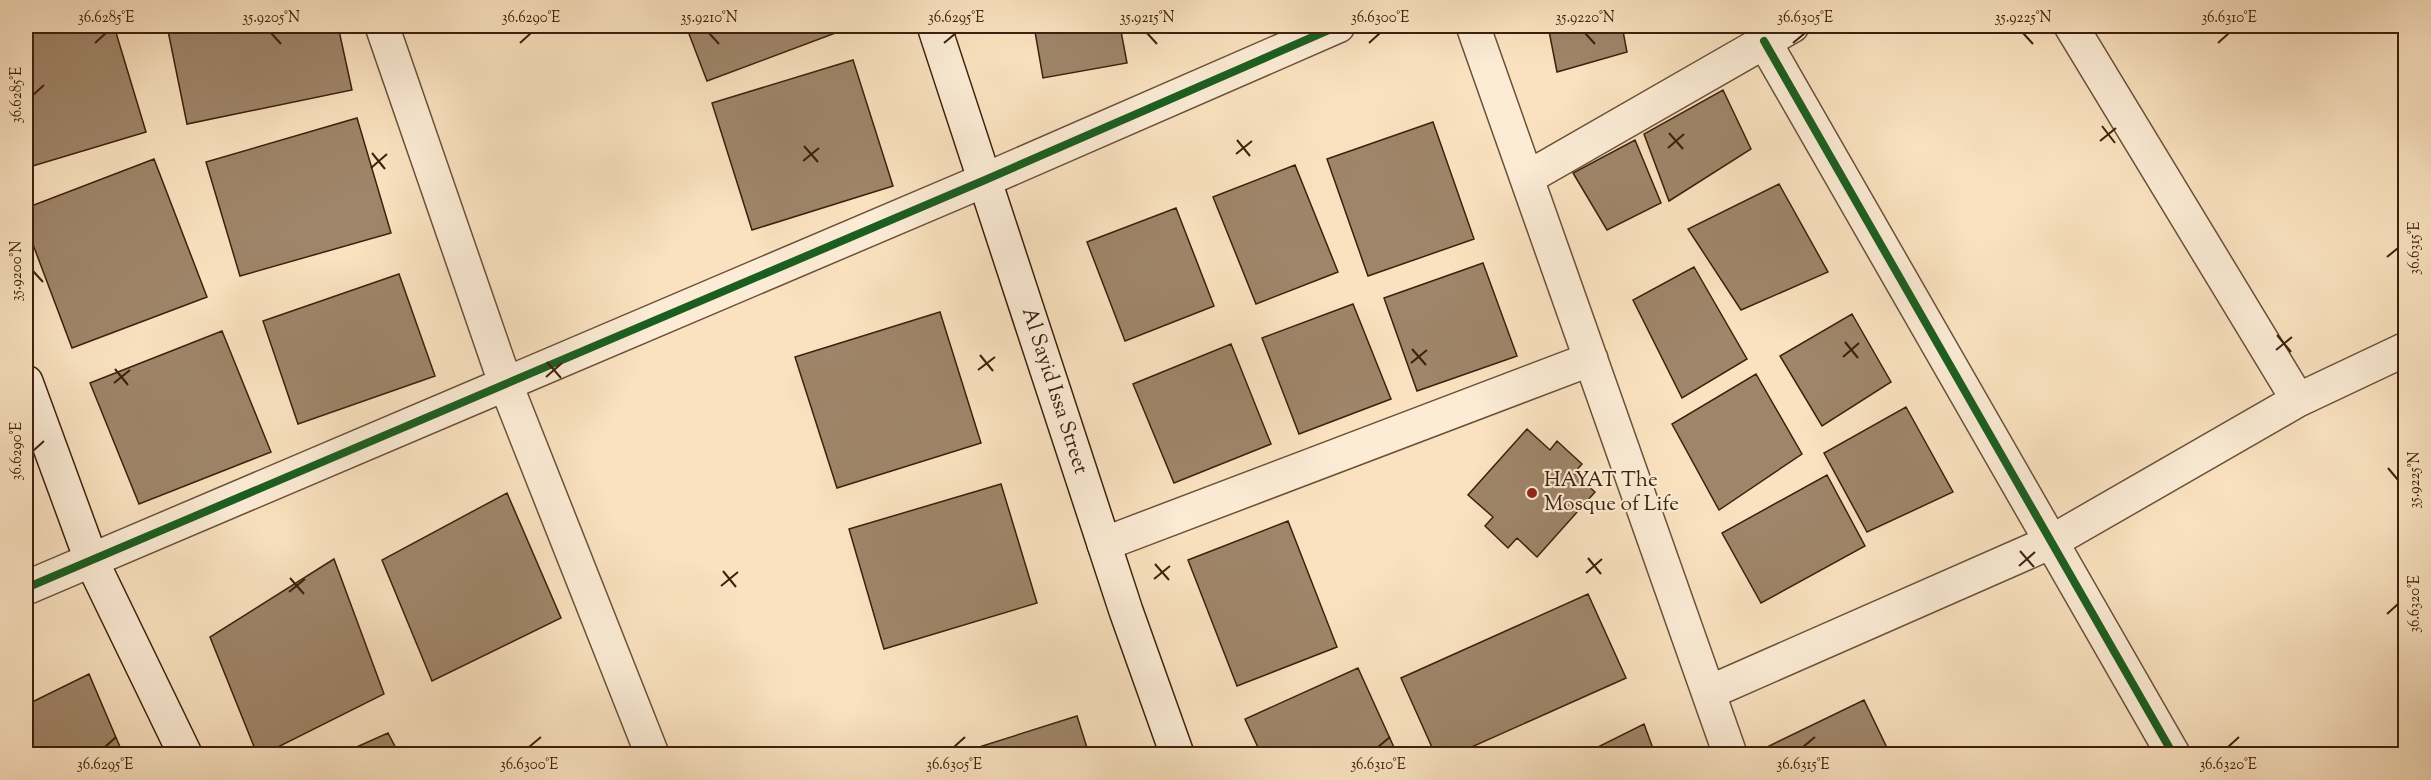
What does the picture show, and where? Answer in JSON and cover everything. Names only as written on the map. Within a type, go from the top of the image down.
[{"type":"street","points":[[382,26],[506,385],[652,754]]},
{"type":"street","name":"Al Sayid Issa Street","points":[[934,26],[1104,544],[1177,754]]},
{"type":"street","points":[[26,588],[92,562],[985,180],[1338,26]]},
{"type":"street","points":[[1473,26],[1730,754]]},
{"type":"street","points":[[1527,178],[1792,26]]},
{"type":"street","points":[[2072,26],[2298,400]]},
{"type":"street","points":[[1764,41],[2173,754]]},
{"type":"street","points":[[1710,692],[2051,542],[2298,400],[2406,349]]},
{"type":"street","points":[[1104,544],[1592,359]]},
{"type":"street","points":[[26,382],[92,562],[185,754]]},
{"type":"building","points":[[49,26],[114,26],[146,132],[26,168],[26,32]]},
{"type":"building","points":[[167,26],[338,26],[352,90],[187,124]]},
{"type":"building","points":[[686,26],[836,26],[838,32],[707,81]]},
{"type":"building","points":[[1034,26],[1120,26],[1127,63],[1043,78]]},
{"type":"building","points":[[1548,26],[1622,26],[1627,52],[1557,72]]},
{"type":"building","points":[[853,60],[893,186],[752,230],[712,103]]},
{"type":"building","points":[[1723,90],[1751,149],[1669,201],[1644,134]]},
{"type":"building","points":[[357,118],[391,233],[240,276],[206,162]]},
{"type":"building","points":[[1433,122],[1474,239],[1368,276],[1327,159]]},
{"type":"building","points":[[1635,140],[1661,203],[1607,230],[1573,173]]},
{"type":"building","points":[[154,159],[207,297],[72,348],[26,226],[26,208]]},
{"type":"building","points":[[1295,165],[1338,272],[1256,304],[1213,197]]},
{"type":"building","points":[[1779,184],[1828,272],[1741,310],[1688,229]]},
{"type":"building","points":[[1176,208],[1214,306],[1125,341],[1087,242]]},
{"type":"building","points":[[1483,263],[1517,356],[1417,391],[1384,298]]},
{"type":"building","points":[[1694,267],[1747,359],[1682,398],[1633,300]]},
{"type":"building","points":[[399,274],[435,376],[298,424],[263,321]]},
{"type":"building","points":[[1353,304],[1391,399],[1299,434],[1262,338]]},
{"type":"building","points":[[940,312],[981,443],[837,488],[795,357]]},
{"type":"building","points":[[1852,314],[1891,382],[1822,426],[1780,356]]},
{"type":"building","points":[[222,331],[271,452],[139,504],[90,383]]},
{"type":"building","points":[[1231,344],[1271,444],[1174,483],[1133,384]]},
{"type":"building","points":[[1756,374],[1802,454],[1719,510],[1672,424]]},
{"type":"building","points":[[1906,407],[1953,492],[1867,532],[1824,453]]},
{"type":"building","name":"HAYAT The Mosque of Life","points":[[1527,429],[1550,450],[1557,441],[1582,464],[1574,473],[1595,492],[1537,557],[1517,538],[1508,548],[1485,526],[1493,517],[1468,495]]},
{"type":"building","points":[[1827,475],[1865,546],[1761,603],[1722,533]]},
{"type":"building","points":[[1001,484],[1037,603],[884,649],[849,529]]},
{"type":"building","points":[[507,493],[561,618],[432,681],[382,560]]},
{"type":"building","points":[[1288,521],[1337,647],[1237,686],[1188,560]]},
{"type":"building","points":[[334,559],[384,694],[264,754],[257,754],[210,637]]},
{"type":"building","points":[[1588,594],[1626,678],[1456,754],[1435,754],[1401,678]]},
{"type":"building","points":[[1358,668],[1397,754],[1261,754],[1245,719]]},
{"type":"building","points":[[89,674],[123,754],[26,754],[26,705]]},
{"type":"building","points":[[1864,700],[1890,754],[1771,754],[1767,747]]},
{"type":"building","points":[[1077,716],[1089,754],[957,754]]},
{"type":"building","points":[[1644,724],[1655,754],[1584,754]]},
{"type":"building","points":[[388,733],[399,754],[341,754]]},
{"type":"cycle path","points":[[26,588],[985,180],[1338,26]]},
{"type":"cycle path","points":[[1764,41],[2173,754]]},
{"type":"place","name":"HAYAT The Mosque of Life","points":[[1532,493]]}]
